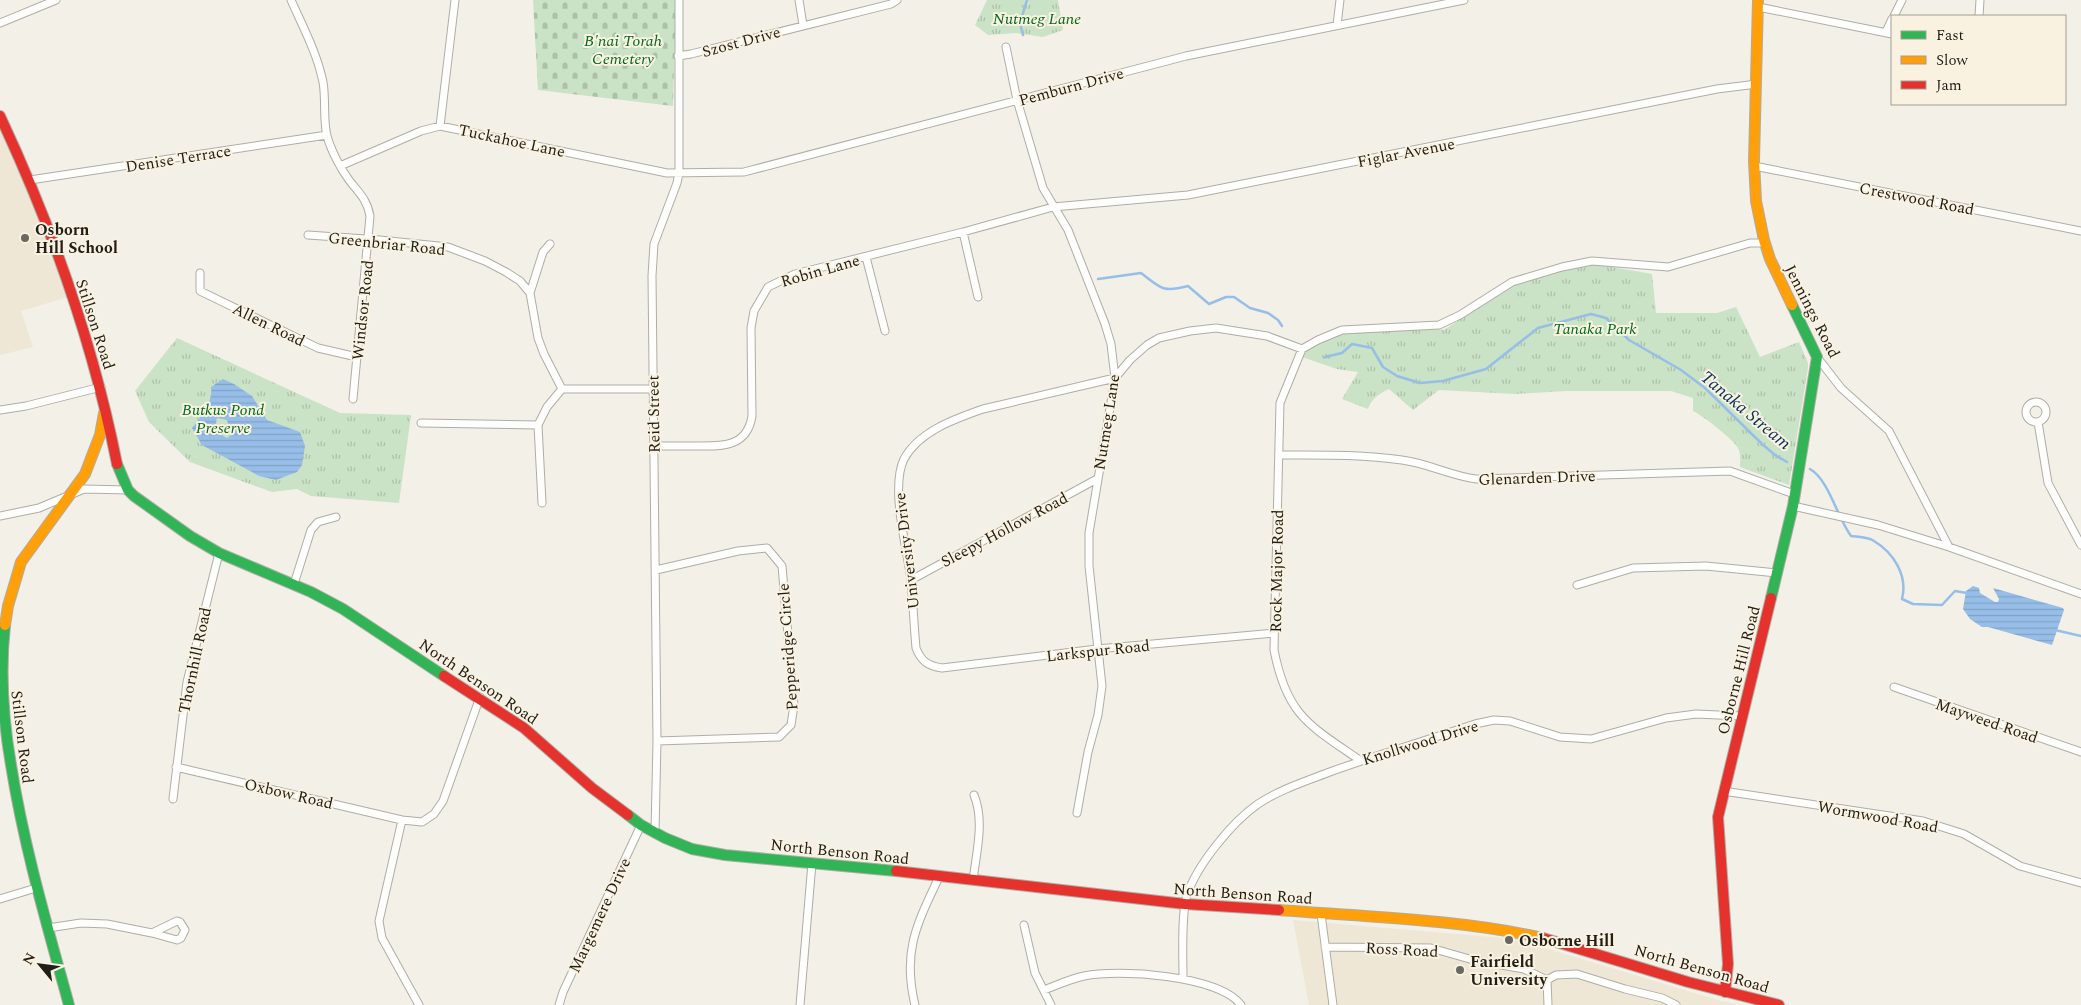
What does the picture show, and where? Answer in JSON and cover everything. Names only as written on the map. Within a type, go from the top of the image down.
[{"type":"main road","name":"Jennings Road","points":[[1758,4],[1754,166],[1757,210],[1764,242],[1817,358]]},
{"type":"main road","name":"Stillson Road","points":[[0,116],[30,180],[86,335],[105,403],[116,460],[128,490]]},
{"type":"main road","name":"Osborne Hill Road","points":[[1725,992],[1728,964],[1718,828],[1724,791],[1741,716],[1792,506],[1817,358]]},
{"type":"main road","name":"Stillson Road","points":[[69,1005],[36,888],[19,816],[2,710],[3,637],[8,606],[21,562],[85,474],[93,458],[100,435],[105,403]]},
{"type":"main road","name":"North Benson Road","points":[[128,490],[154,511],[219,553],[322,597],[480,697],[524,728],[592,788],[641,825],[680,845],[725,855],[1185,904],[1418,920],[1527,934],[1725,992],[1779,1005]]},
{"type":"street","points":[[0,23],[56,0]]},
{"type":"street","name":"Windsor Road","points":[[291,0],[312,47],[323,82],[326,135],[340,166],[368,204],[370,216],[354,399]]},
{"type":"street","name":"Tuckahoe Lane","points":[[455,0],[440,126],[667,173],[679,172]]},
{"type":"street","name":"Reid Street","points":[[655,833],[657,741],[656,570],[652,390],[654,244],[677,183],[679,172],[679,0]]},
{"type":"street","name":"Szost Drive","points":[[800,0],[803,25]]},
{"type":"street","name":"Szost Drive","points":[[678,56],[891,4],[897,0]]},
{"type":"street","points":[[1337,25],[1340,0]]},
{"type":"street","name":"Pemburn Drive","points":[[679,172],[744,172],[759,169],[1186,56],[1464,0]]},
{"type":"street","points":[[1894,15],[1902,0]]},
{"type":"street","points":[[1980,0],[1980,15]]},
{"type":"street","points":[[1758,4],[1889,33]]},
{"type":"street","name":"Nutmeg Lane","points":[[1006,47],[1017,100],[1043,188],[1068,230],[1105,324],[1113,353],[1115,378],[1089,533],[1089,566],[1102,686],[1101,700],[1088,752],[1077,813]]},
{"type":"street","name":"Figlar Avenue","points":[[1053,207],[1188,195],[1717,89],[1757,84]]},
{"type":"street","points":[[340,166],[421,131],[440,126]]},
{"type":"street","name":"Denise Terrace","points":[[30,180],[326,135]]},
{"type":"street","name":"Crestwood Road","points":[[1754,166],[2081,231]]},
{"type":"street","name":"Robin Lane","points":[[654,446],[724,446],[738,440],[751,422],[752,320],[754,310],[764,292],[774,284],[795,274],[963,232],[1053,207]]},
{"type":"street","points":[[963,232],[978,298]]},
{"type":"street","name":"Greenbriar Road","points":[[308,235],[448,247],[485,260],[499,268],[520,281],[530,294]]},
{"type":"street","points":[[1115,378],[1130,360],[1147,345],[1159,338],[1190,330],[1216,328],[1267,336],[1302,349],[1342,330],[1439,325],[1460,316],[1512,282],[1562,266],[1592,261],[1668,267],[1750,244],[1764,242]]},
{"type":"street","points":[[550,244],[543,252],[530,294],[538,338],[562,389]]},
{"type":"street","points":[[866,257],[885,331]]},
{"type":"street","name":"Allen Road","points":[[200,273],[200,291],[318,348],[358,357]]},
{"type":"street","name":"Rock Major Road","points":[[1302,349],[1280,403],[1274,650],[1281,679],[1295,708],[1310,726],[1361,761]]},
{"type":"street","name":"Jennings Road","points":[[1817,358],[1841,388],[1878,419],[1888,431],[1950,548]]},
{"type":"street","name":"University Drive","points":[[924,662],[916,648],[911,580],[898,484],[904,460],[915,446],[930,433],[947,423],[983,409],[1115,378]]},
{"type":"street","points":[[0,410],[26,406],[101,387]]},
{"type":"street","points":[[542,504],[538,425],[546,407],[562,389],[652,390]]},
{"type":"street","points":[[420,422],[538,425]]},
{"type":"street","points":[[2038,422],[2048,483],[2081,545]]},
{"type":"street","name":"Glenarden Drive","points":[[1279,455],[1346,455],[1404,460],[1476,479],[1730,471],[1794,494]]},
{"type":"street","name":"Sleepy Hollow Road","points":[[911,580],[1097,479]]},
{"type":"street","points":[[0,516],[39,508],[77,492],[93,488],[128,490]]},
{"type":"street","points":[[1792,506],[1845,517],[1950,548],[2081,594]]},
{"type":"street","points":[[294,584],[311,530],[318,522],[336,517]]},
{"type":"street","name":"Pepperidge Circle","points":[[656,570],[738,551],[767,548],[782,566],[794,705],[791,725],[779,737],[657,741]]},
{"type":"street","name":"Thornhill Road","points":[[173,799],[187,682],[219,553]]},
{"type":"street","points":[[1577,585],[1633,568],[1706,566],[1777,573]]},
{"type":"street","name":"Larkspur Road","points":[[924,662],[929,666],[942,668],[1097,649],[1274,633]]},
{"type":"street","name":"Mayweed Road","points":[[1894,687],[2081,752]]},
{"type":"street","name":"Oxbow Road","points":[[176,767],[402,820],[422,822],[439,808],[480,697]]},
{"type":"street","name":"Knollwood Drive","points":[[1183,979],[1185,904],[1189,888],[1208,856],[1219,842],[1258,804],[1290,787],[1361,761],[1474,724],[1494,720],[1523,725],[1560,737],[1591,739],[1666,718],[1696,714],[1741,716]]},
{"type":"street","name":"Wormwood Road","points":[[1724,791],[1923,821],[1964,834],[2020,866],[2081,883]]},
{"type":"street","points":[[972,880],[979,822],[977,802],[974,795]]},
{"type":"street","points":[[402,820],[379,921],[382,938],[419,1005]]},
{"type":"street","name":"Margemere Drive","points":[[559,1005],[569,979],[641,825]]},
{"type":"street","points":[[800,1005],[812,863]]},
{"type":"street","points":[[915,1005],[910,978],[912,945],[919,920],[939,877]]},
{"type":"street","points":[[0,899],[36,888]]},
{"type":"street","points":[[1321,914],[1333,1005]]},
{"type":"street","points":[[48,928],[90,923],[107,924],[152,933]]},
{"type":"street","points":[[1024,925],[1035,973],[1051,1005]]},
{"type":"street","name":"Ross Road","points":[[1325,946],[1431,948],[1473,960],[1524,968],[1547,980]]},
{"type":"street","points":[[1044,990],[1084,976],[1117,973],[1183,979],[1218,989],[1241,1005]]},
{"type":"street","points":[[1548,1005],[1547,980],[1556,975],[1577,974],[1662,998],[1676,1005]]},
{"type":"shaded area","name":"Osborn Hill School","points":[[0,111],[30,180],[72,296],[21,311],[33,347],[0,355]]},
{"type":"shaded area","name":"Fairfield University","points":[[1293,920],[1516,939],[1721,1001],[1744,1005],[1309,1005]]},
{"type":"green space","name":"B'nai Torah Cemetery","points":[[533,0],[676,0],[673,106],[538,90]]},
{"type":"green space","name":"Nutmeg Lane","points":[[987,0],[1058,0],[1063,30],[1043,37],[1016,33],[988,35],[975,25]]},
{"type":"green space","name":"Tanaka Park","points":[[1595,264],[1652,274],[1656,313],[1717,313],[1736,307],[1760,357],[1799,342],[1808,363],[1808,368],[1789,485],[1740,467],[1740,452],[1735,444],[1693,411],[1693,398],[1671,391],[1566,391],[1515,394],[1439,390],[1413,410],[1389,389],[1376,397],[1368,409],[1342,399],[1358,372],[1337,369],[1299,356],[1305,348],[1341,334],[1394,329],[1429,328],[1444,330],[1516,283],[1562,270]]},
{"type":"green space","name":"Butkus Pond Preserve","points":[[177,338],[340,413],[411,415],[399,503],[311,496],[297,489],[272,492],[190,462],[149,422],[135,391]]},
{"type":"water","points":[[223,379],[234,384],[252,396],[267,420],[300,432],[305,446],[302,465],[297,472],[276,480],[259,476],[202,445],[192,428],[208,404],[211,387]],"holes":[[[217,418],[227,420],[231,435],[227,438],[220,432],[216,424]]]},
{"type":"water","points":[[1973,586],[1979,588],[1980,593],[1995,602],[1998,602],[1999,599],[1993,588],[2063,608],[2064,610],[2052,645],[1982,627],[1970,619],[1963,609],[1966,591]]},
{"type":"waterway","points":[[1023,35],[1020,23],[1027,0]]},
{"type":"waterway","name":"Tanaka Stream","points":[[1098,279],[1141,273],[1162,288],[1172,289],[1188,286],[1209,304],[1226,297],[1234,297],[1250,308],[1268,313],[1278,320],[1282,326]]},
{"type":"waterway","name":"Tanaka Stream","points":[[1325,357],[1342,353],[1352,344],[1372,348],[1383,367],[1397,376],[1420,383],[1443,381],[1486,369],[1538,328],[1591,314],[1606,318],[1629,340],[1681,370],[1705,388],[1762,444],[1787,462]]},
{"type":"waterway","name":"Tanaka Stream","points":[[1810,469],[1817,474],[1828,490],[1851,536],[1872,540],[1888,552],[1898,566],[1903,582],[1902,599],[1913,604],[1942,605],[1955,591],[1967,593]]},
{"type":"waterway","name":"Tanaka Stream","points":[[2055,630],[2081,636]]},
{"type":"traffic: fast","points":[[1771,598],[1793,506],[1817,357],[1792,305]]},
{"type":"traffic: fast","points":[[117,464],[128,490],[134,496],[190,536],[219,553],[311,592],[343,609],[444,676]]},
{"type":"traffic: fast","points":[[5,625],[3,695],[16,796],[44,916],[69,1005]]},
{"type":"traffic: fast","points":[[628,815],[641,825],[665,838],[692,849],[725,855],[896,871]]},
{"type":"traffic: slow","points":[[1758,0],[1754,161],[1756,201],[1770,259],[1792,305]]},
{"type":"traffic: slow","points":[[5,625],[8,606],[21,562],[85,474],[100,435],[104,413]]},
{"type":"traffic: slow","points":[[1279,910],[1444,923],[1543,938]]},
{"type":"traffic: jam","points":[[0,116],[37,200],[69,286],[96,374],[117,464]]},
{"type":"traffic: jam","points":[[1725,992],[1728,964],[1718,817],[1771,598]]},
{"type":"traffic: jam","points":[[444,676],[524,728],[592,788],[628,815]]},
{"type":"traffic: jam","points":[[896,871],[1185,904],[1279,910]]},
{"type":"traffic: jam","points":[[1543,938],[1688,982],[1779,1005]]},
{"type":"place","name":"Osborn Hill School","points":[[25,238]]},
{"type":"place","name":"Osborne Hill","points":[[1509,940]]},
{"type":"place","name":"Fairfield University","points":[[1460,970]]}]
